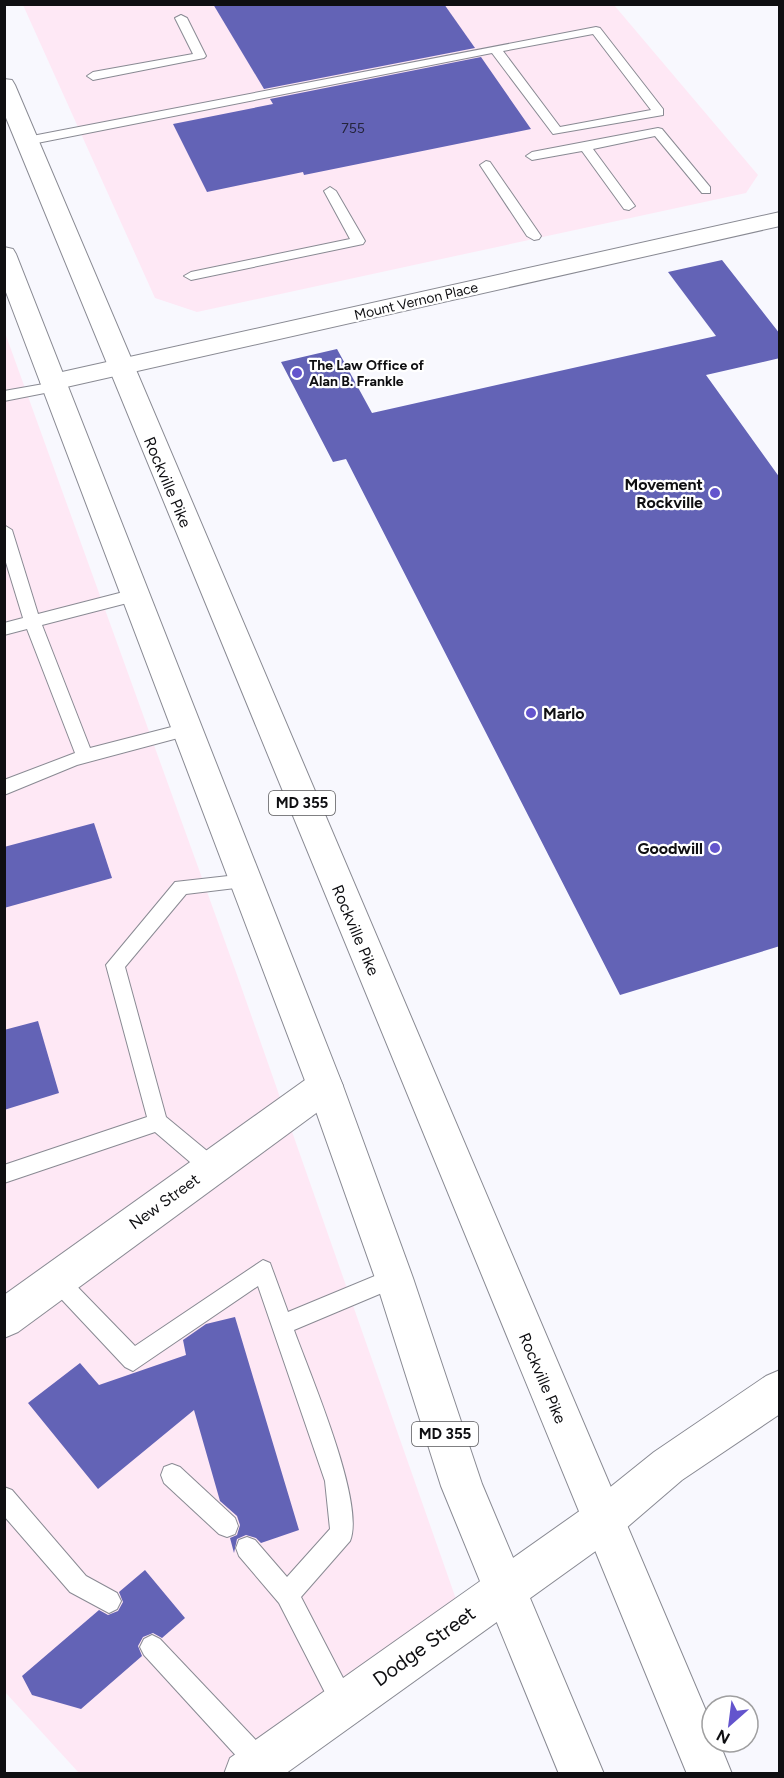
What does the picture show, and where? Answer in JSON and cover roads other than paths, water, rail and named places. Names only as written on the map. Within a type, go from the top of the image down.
[{"type":"main road","name":"Rockville Pike","points":[[4,85],[710,1773]]},
{"type":"main road","name":"Mount Vernon Place","points":[[54,385],[120,367],[780,219]]},
{"type":"main road","name":"MD 355","points":[[4,254],[325,1086],[394,1278],[462,1486],[582,1773]]},
{"type":"main road","name":"New Street","points":[[4,1319],[56,1279],[325,1086]]},
{"type":"main road","name":"Dodge Street","points":[[253,1768],[603,1520],[668,1466],[780,1390]]},
{"type":"lane","points":[[93,76],[200,56],[181,18]]},
{"type":"lane","points":[[27,141],[495,49],[596,30],[659,112],[557,131],[495,49]]},
{"type":"lane","points":[[532,156],[658,132],[706,189]]},
{"type":"lane","points":[[585,147],[629,206]]},
{"type":"lane","points":[[486,165],[534,236]]},
{"type":"lane","points":[[191,276],[358,241],[330,191]]},
{"type":"lane","points":[[4,396],[54,385]]},
{"type":"lane","points":[[4,530],[32,620],[84,755]]},
{"type":"lane","points":[[4,628],[135,595]]},
{"type":"lane","points":[[4,788],[44,768],[84,755],[187,729]]},
{"type":"lane","points":[[211,1167],[158,1122],[115,965],[181,886],[246,881]]},
{"type":"lane","points":[[4,1174],[158,1122]]},
{"type":"lane","points":[[56,1279],[133,1360],[263,1270],[336,1481],[342,1533],[287,1595]]},
{"type":"lane","points":[[282,1325],[394,1278]]},
{"type":"lane","points":[[172,1475],[227,1526]]},
{"type":"lane","points":[[4,1498],[78,1584],[109,1601]]},
{"type":"lane","points":[[247,1548],[287,1595],[344,1703]]},
{"type":"lane","points":[[152,1647],[253,1768]]},
{"type":"place","name":"The Law Office of Alan B. Frankle","points":[[297,373]]},
{"type":"place","name":"Movement Rockville","points":[[715,493]]},
{"type":"place","name":"Marlo","points":[[531,713]]},
{"type":"place","name":"Goodwill","points":[[715,848]]}]
